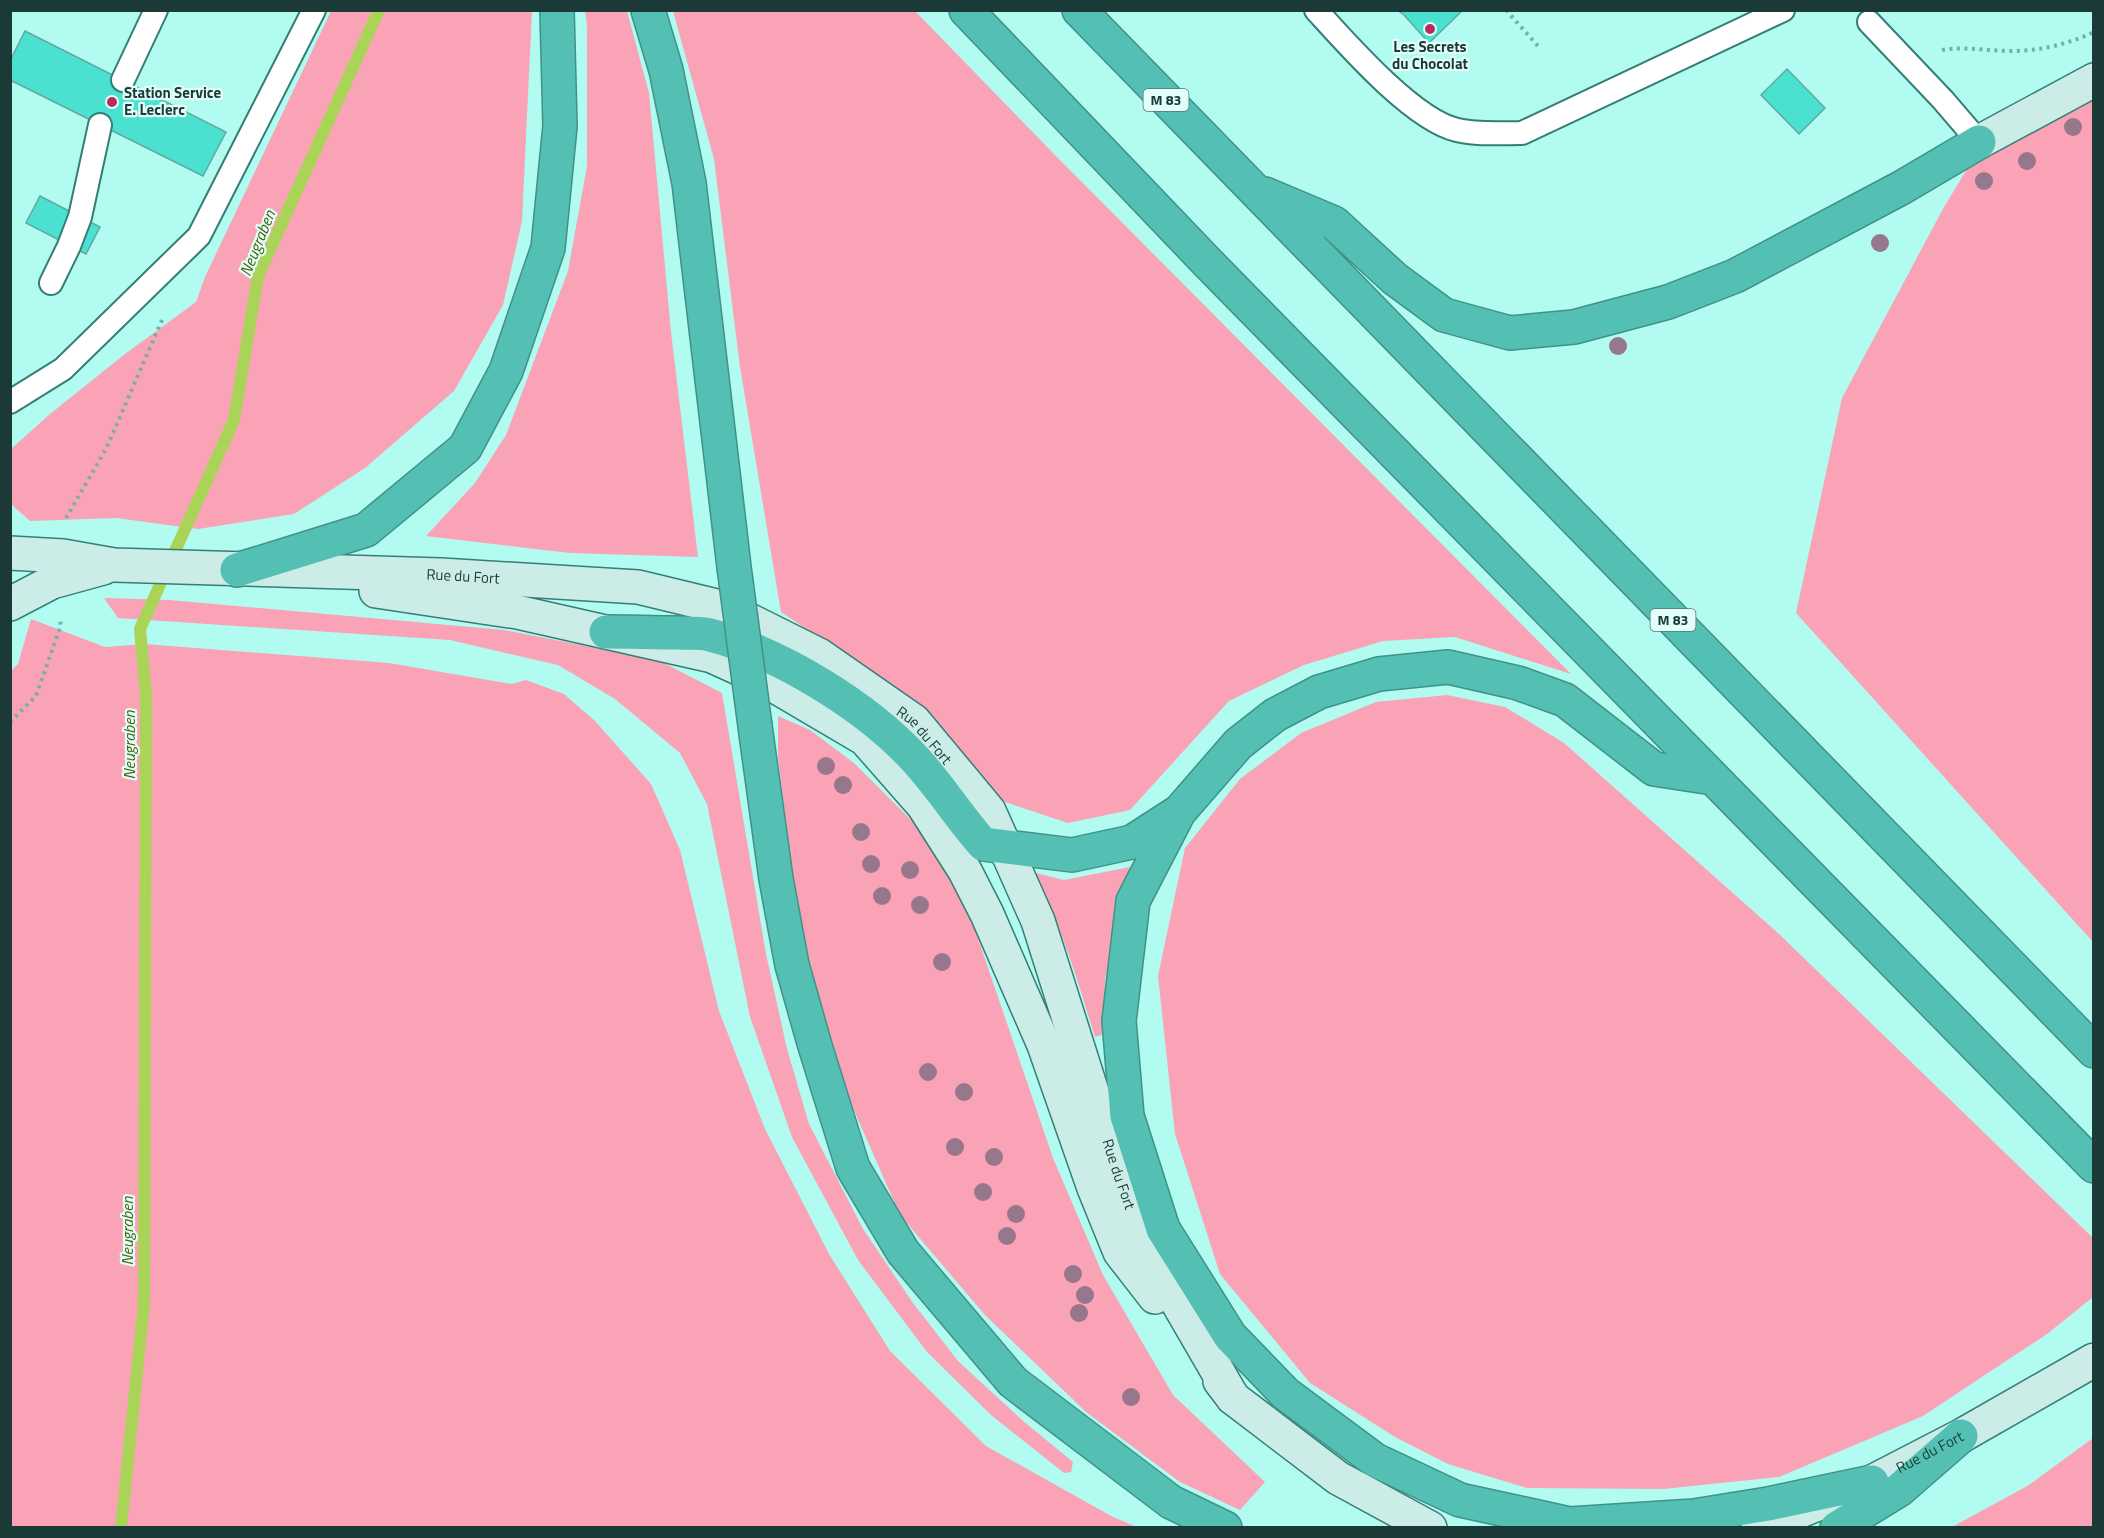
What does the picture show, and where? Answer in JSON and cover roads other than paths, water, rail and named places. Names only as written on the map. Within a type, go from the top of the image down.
[{"type":"highway","points":[[233,570],[366,530],[465,448],[506,370],[548,248],[560,126],[556,10]]},
{"type":"highway","points":[[648,10],[666,70],[689,183],[734,567],[776,879],[792,965],[814,1046],[854,1168],[903,1252],[1013,1382],[1171,1502],[1225,1527]]},
{"type":"highway","points":[[966,10],[1207,262],[1573,632],[2094,1166]]},
{"type":"highway","name":"M 83","points":[[1079,10],[2094,1051]]},
{"type":"highway","points":[[1252,189],[1334,223],[1395,279],[1444,315],[1510,333],[1574,327],[1668,302],[1735,276],[1901,188],[1979,142]]},
{"type":"highway","points":[[606,632],[709,634],[761,653],[823,685],[879,724],[915,759],[942,792],[960,819],[983,844],[1072,855],[1132,842],[1179,812]]},
{"type":"highway","points":[[1713,778],[1654,769],[1565,700],[1518,684],[1448,668],[1379,674],[1319,692],[1275,715],[1238,744],[1179,812],[1132,901],[1119,1021],[1127,1116],[1163,1229],[1230,1336],[1286,1394],[1375,1460],[1460,1500],[1570,1524],[1694,1516],[1768,1504],[1872,1482]]},
{"type":"highway","points":[[1836,1527],[1899,1490],[1961,1436]]},
{"type":"main road","points":[[1979,142],[2094,80]]},
{"type":"main road","name":"Rue du Fort","points":[[10,553],[63,556],[114,565],[183,569],[441,575],[638,587],[725,608],[819,655],[914,721],[989,811],[1038,921],[1117,1171],[1142,1241],[1233,1398]]},
{"type":"main road","name":"Rue du Fort","points":[[10,604],[52,582],[114,565]]},
{"type":"main road","name":"Rue du Fort","points":[[233,570],[517,612],[712,656],[765,680],[865,740],[923,805],[965,872],[987,914],[1044,1045],[1094,1188],[1120,1251],[1233,1398],[1338,1478],[1430,1527]]},
{"type":"main road","name":"Rue du Fort","points":[[1758,1527],[1872,1482],[1961,1436],[2094,1360]]},
{"type":"lane","points":[[123,80],[156,10]]},
{"type":"lane","points":[[10,402],[63,369],[199,236],[314,10]]},
{"type":"lane","points":[[1316,10],[1367,65],[1423,114],[1455,130],[1487,134],[1522,133],[1783,10]]},
{"type":"lane","points":[[1869,22],[1979,142]]},
{"type":"lane","points":[[51,284],[80,217],[100,124]]},
{"type":"waterway","name":"Neugraben","points":[[121,1528],[144,1303],[146,696],[140,629],[234,420],[258,276],[379,10]]},
{"type":"place","name":"Les Secrets du Chocolat","points":[[1430,29]]},
{"type":"place","name":"Station Service E. Leclerc","points":[[112,102]]}]
